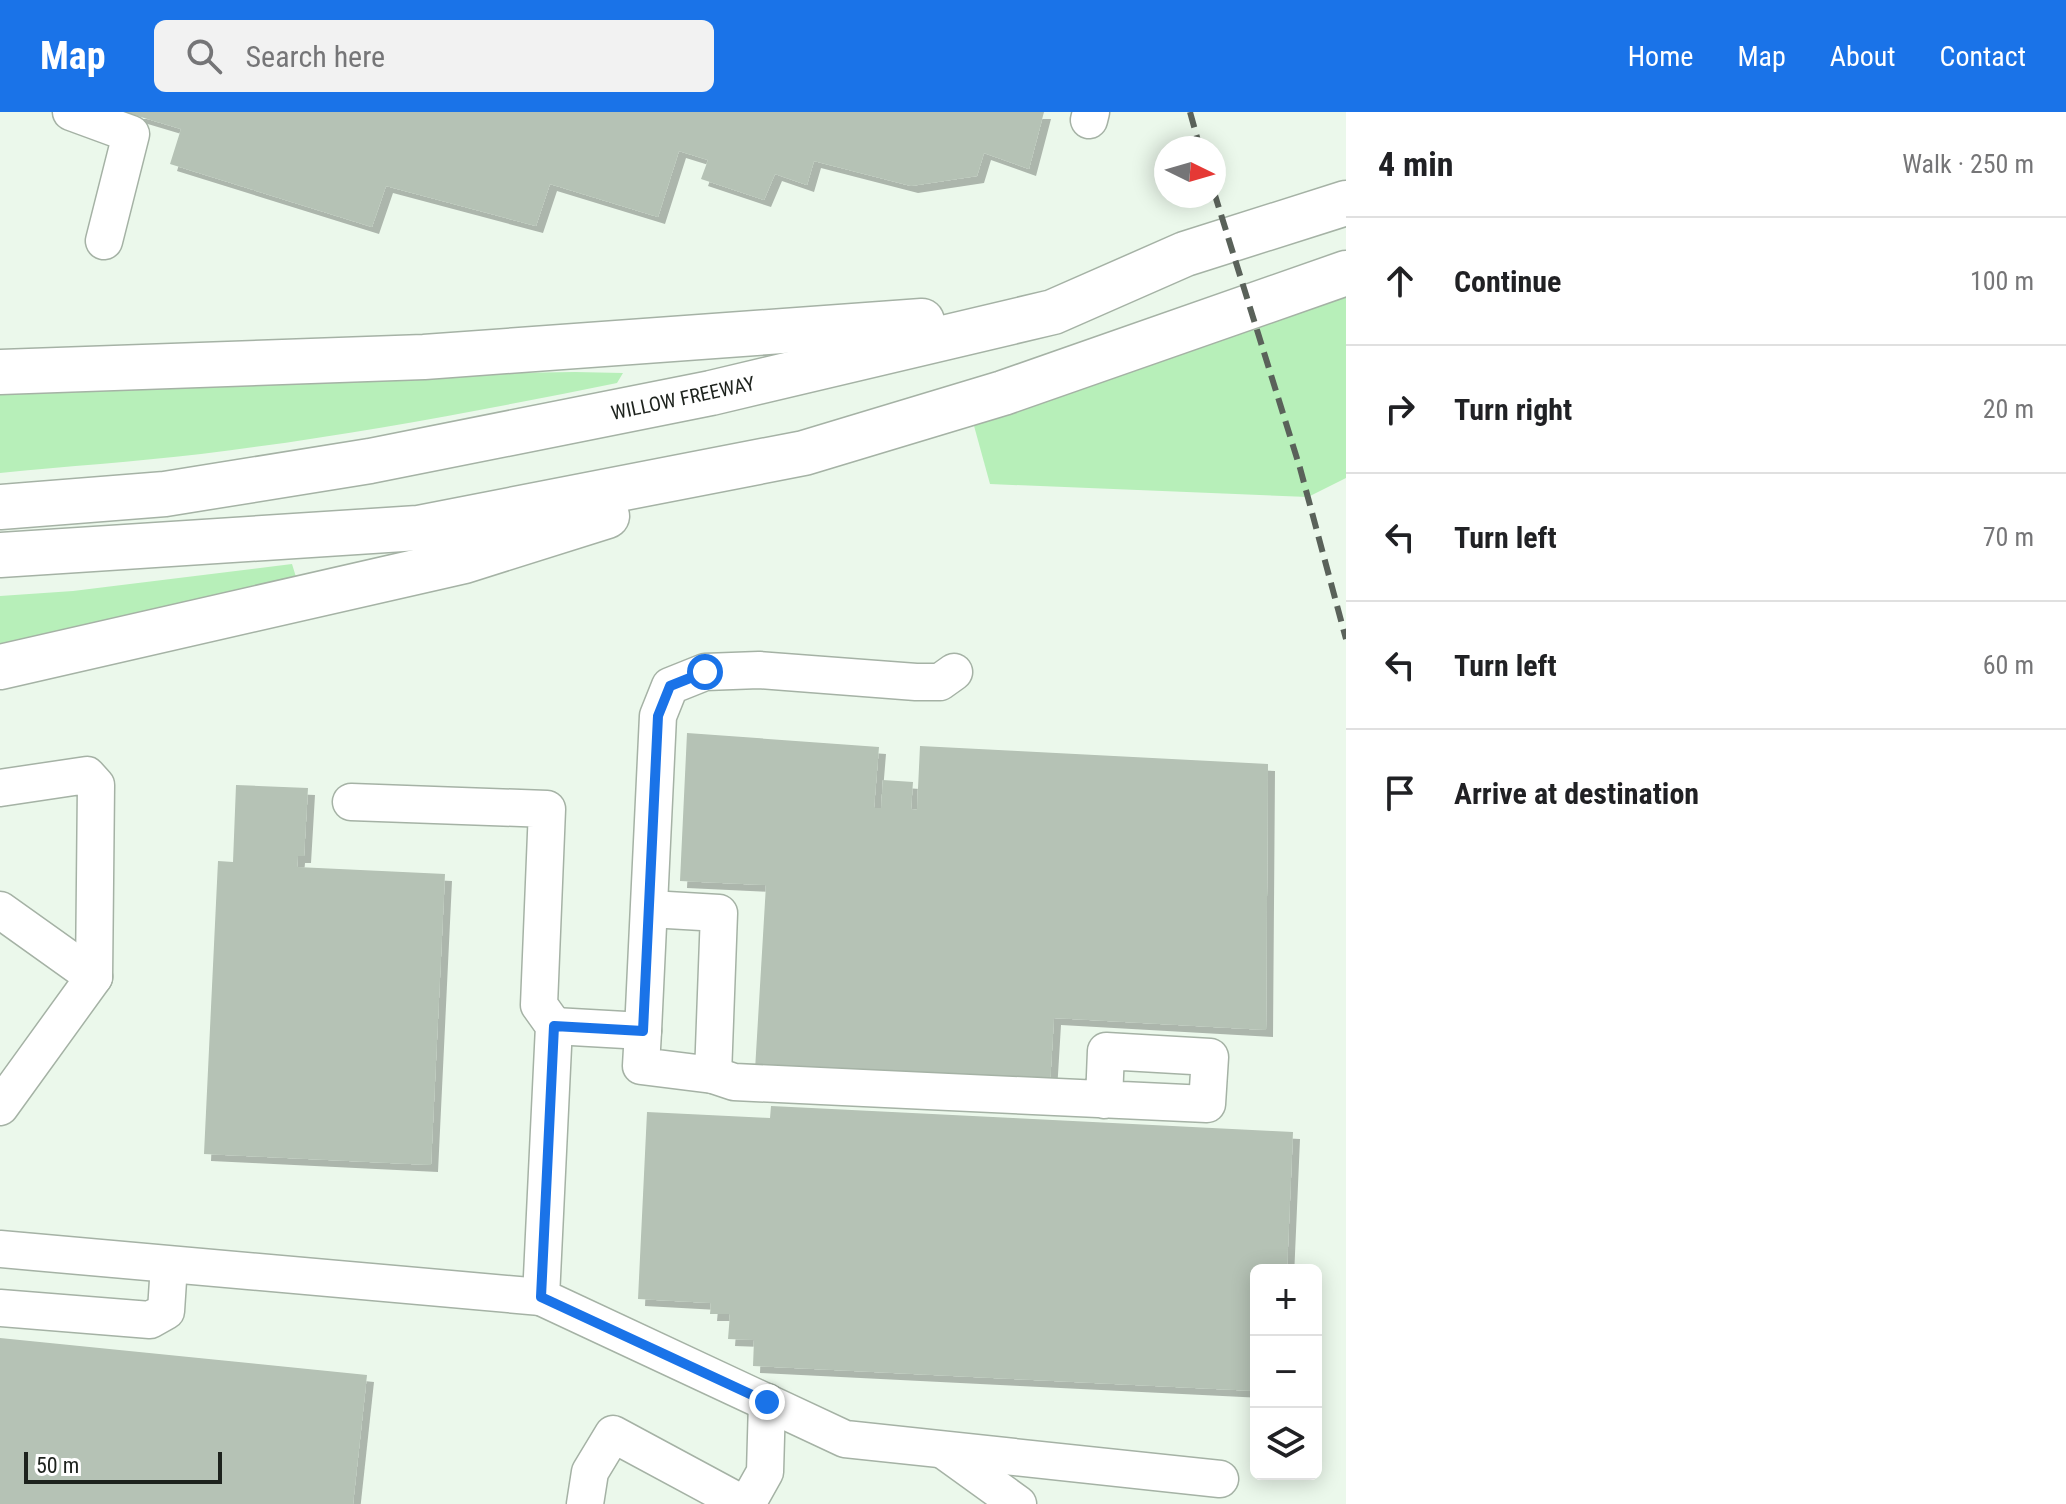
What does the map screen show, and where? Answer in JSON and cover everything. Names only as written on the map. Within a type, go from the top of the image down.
[{"type":"highway","name":"WILLOW FREEWAY","points":[[0,507],[165,494],[370,461],[711,393],[1053,312],[1185,254],[1346,203]]},
{"type":"highway","points":[[0,667],[464,561],[1003,393],[1346,273]]},
{"type":"highway","points":[[0,372],[424,357],[1053,312]]},
{"type":"highway","points":[[0,555],[418,528],[804,453]]},
{"type":"street","points":[[71,112],[131,134],[104,241]]},
{"type":"street","points":[[954,672],[940,682],[759,670],[705,672],[670,686],[658,716],[641,1066],[713,1075],[734,1082],[1104,1100]]},
{"type":"street","points":[[0,788],[87,775],[96,785],[94,977],[0,1107]]},
{"type":"street","points":[[351,802],[547,809],[539,1005],[554,1026],[541,1297]]},
{"type":"street","points":[[650,909],[719,913],[713,1075]]},
{"type":"street","points":[[0,910],[94,977]]},
{"type":"street","points":[[554,1026],[643,1031]]},
{"type":"street","points":[[0,1249],[541,1297],[845,1439],[1220,1479]]},
{"type":"street","points":[[0,1308],[150,1320],[166,1311],[169,1265]]},
{"type":"street","points":[[585,1504],[590,1472],[613,1434],[745,1504],[765,1472],[767,1402]]},
{"type":"street","points":[[942,1449],[1018,1504]]},
{"type":"green space","points":[[1346,273],[1346,478],[1308,497],[990,484],[968,404]]},
{"type":"green space","points":[[623,373],[617,383],[357,431],[201,454],[0,473],[0,388],[215,378]]},
{"type":"green space","points":[[292,564],[296,577],[0,649],[0,596],[73,591]]},
{"type":"building","points":[[124,112],[1044,112],[1029,169],[984,153],[977,176],[911,186],[814,161],[807,185],[775,174],[764,200],[701,179],[708,160],[679,151],[658,217],[550,184],[536,226],[386,186],[372,227],[170,164],[181,129]]},
{"type":"building","points":[[687,733],[879,747],[874,808],[881,808],[883,780],[913,782],[911,809],[917,810],[920,746],[1268,764],[1266,1030],[1054,1018],[1050,1084],[755,1070],[766,885],[680,881]]},
{"type":"building","points":[[236,785],[308,788],[304,856],[298,856],[297,867],[445,874],[431,1165],[204,1154],[218,861],[233,862]]},
{"type":"building","points":[[771,1106],[1293,1132],[1287,1264],[1250,1264],[1250,1391],[753,1366],[754,1340],[728,1339],[730,1314],[710,1314],[711,1303],[638,1299],[647,1112],[770,1118]]},
{"type":"building","points":[[0,1338],[367,1375],[353,1504],[0,1504]]},
{"type":"railway","points":[[1190,112],[1197,136]]},
{"type":"railway","points":[[1219,208],[1300,468],[1346,639]]},
{"type":"route","points":[[705,672],[670,686],[658,716],[643,1031],[554,1026],[541,1297],[767,1402]]}]
